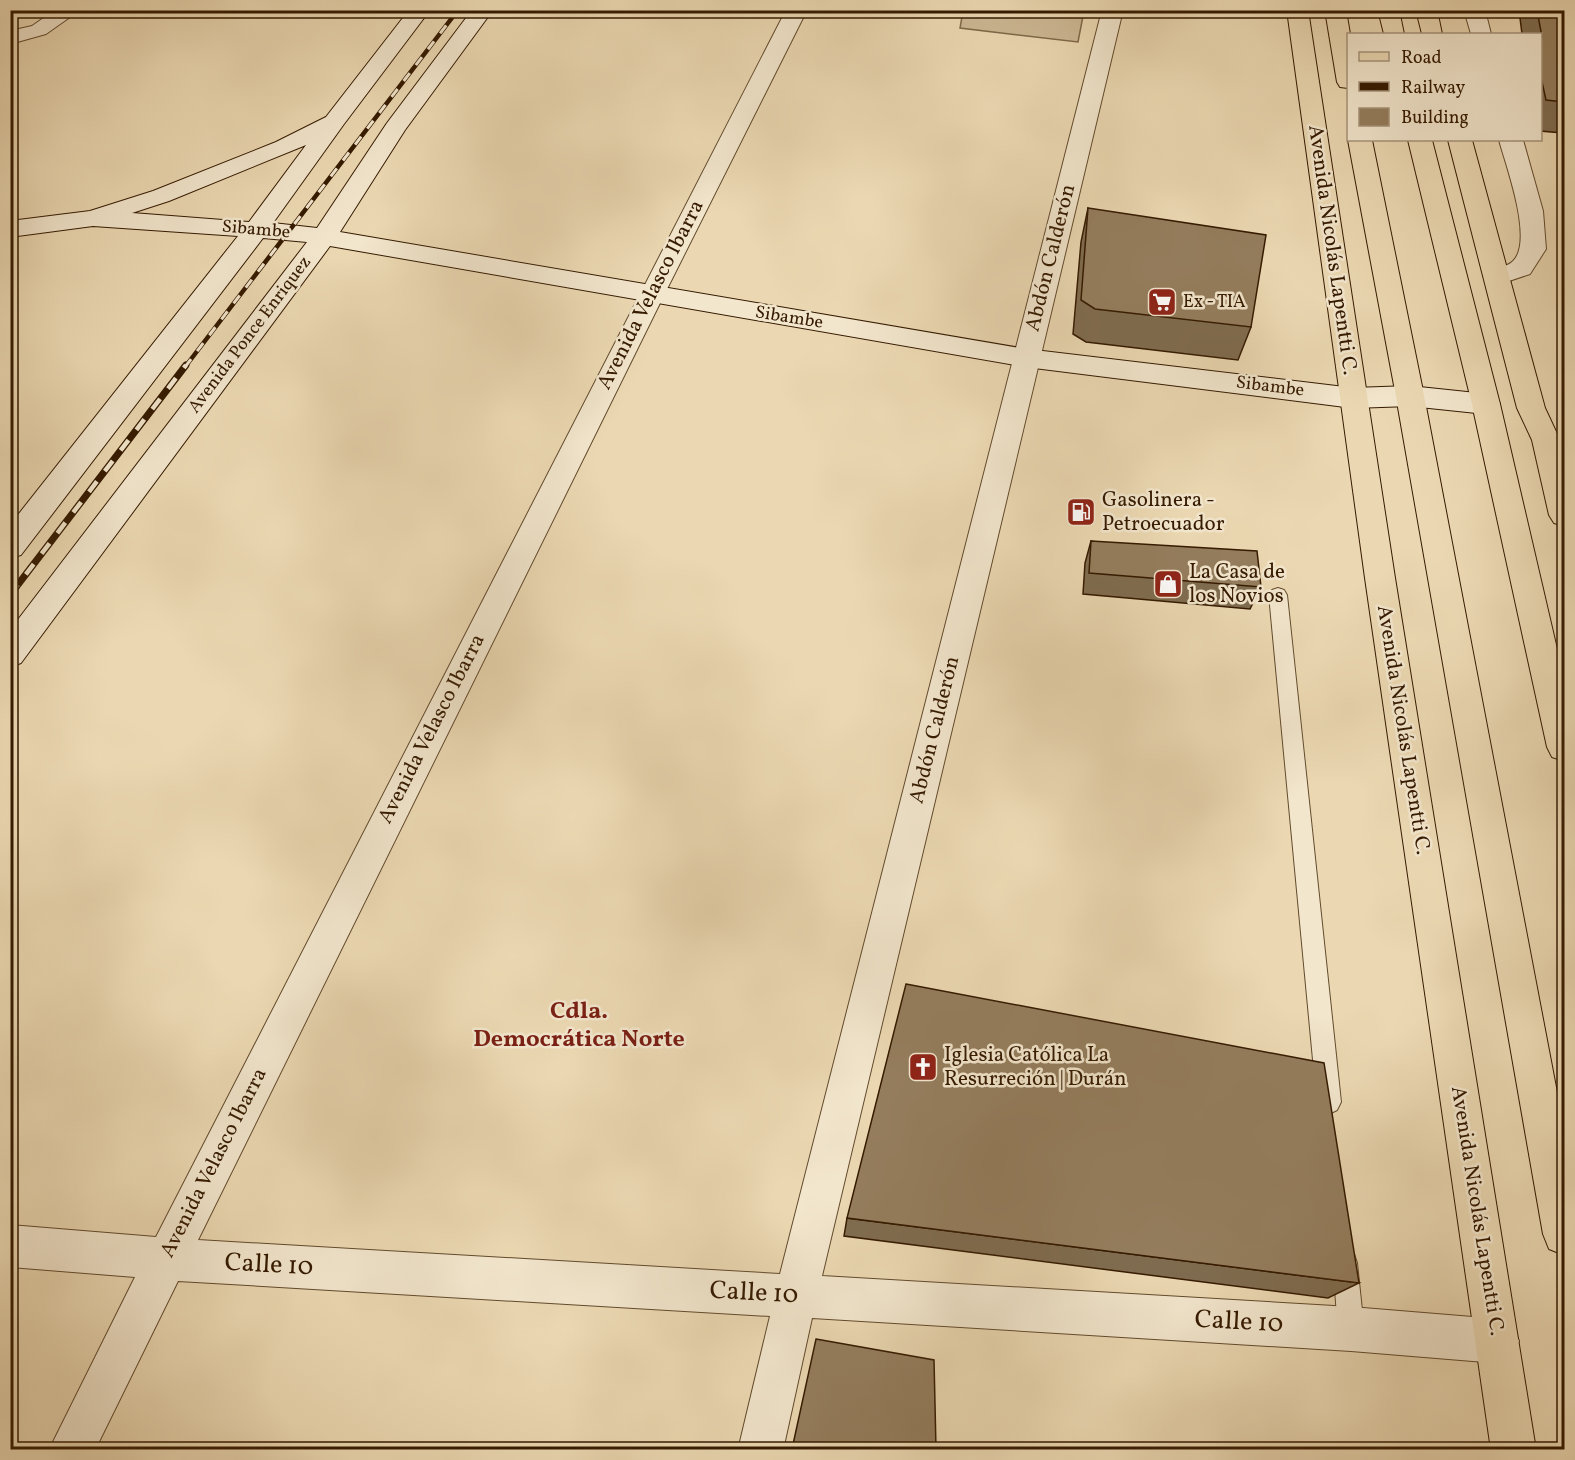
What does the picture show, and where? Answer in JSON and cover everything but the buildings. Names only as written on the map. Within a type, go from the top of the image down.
[{"type":"main road","name":"Avenida Nicolás Lapentti C.","points":[[1297,10],[1353,398],[1514,1449]]},
{"type":"main road","points":[[1335,10],[1347,76]]},
{"type":"main road","points":[[1388,10],[1394,33]]},
{"type":"main road","points":[[1426,10],[1432,33]]},
{"type":"main road","name":"Avenida Nicolás Lapentti C.","points":[[1360,141],[1410,396],[1564,1234]]},
{"type":"main road","points":[[1420,141],[1486,405],[1564,747]]},
{"type":"main road","points":[[1460,141],[1531,408],[1555,441],[1564,515]]},
{"type":"street","points":[[10,38],[39,30],[70,10]]},
{"type":"street","points":[[10,547],[256,230],[336,119],[420,10]]},
{"type":"street","name":"Avenida Ponce Enriquez","points":[[10,654],[324,237],[395,128],[483,10]]},
{"type":"street","name":"Avenida Velasco Ibarra","points":[[71,1449],[651,295],[797,10]]},
{"type":"street","name":"Abdón Calderón","points":[[760,1449],[1113,10]]},
{"type":"street","points":[[1474,10],[1481,33]]},
{"type":"street","name":"Sibambe","points":[[10,229],[93,218],[225,172],[284,147],[336,119]]},
{"type":"street","points":[[1497,277],[1521,268],[1534,249],[1531,211],[1511,141]]},
{"type":"street","name":"Sibambe","points":[[93,218],[324,237],[1026,358],[1353,398],[1410,396],[1486,405]]},
{"type":"street","name":"Calle 10","points":[[10,1246],[166,1259],[1351,1329],[1497,1341]]},
{"type":"lane","points":[[1278,595],[1331,1128]]},
{"type":"lane","points":[[1343,1246],[1351,1329]]},
{"type":"shaded area","points":[[963,10],[1084,11],[1078,42],[960,28]]},
{"type":"railway","points":[[185,367],[458,10]]},
{"type":"railway","points":[[10,595],[186,365]]},
{"type":"place","name":"Ex - TIA","points":[[1162,302]]},
{"type":"place","name":"Gasolinera - Petroecuador","points":[[1081,512]]},
{"type":"place","name":"La Casa de los Novios","points":[[1168,584]]},
{"type":"place","name":"Iglesia Católica La Resurreción | Durán","points":[[923,1067]]},
{"type":"district","name":"Cdla. Democrática Norte","points":[[579,1026]]}]
